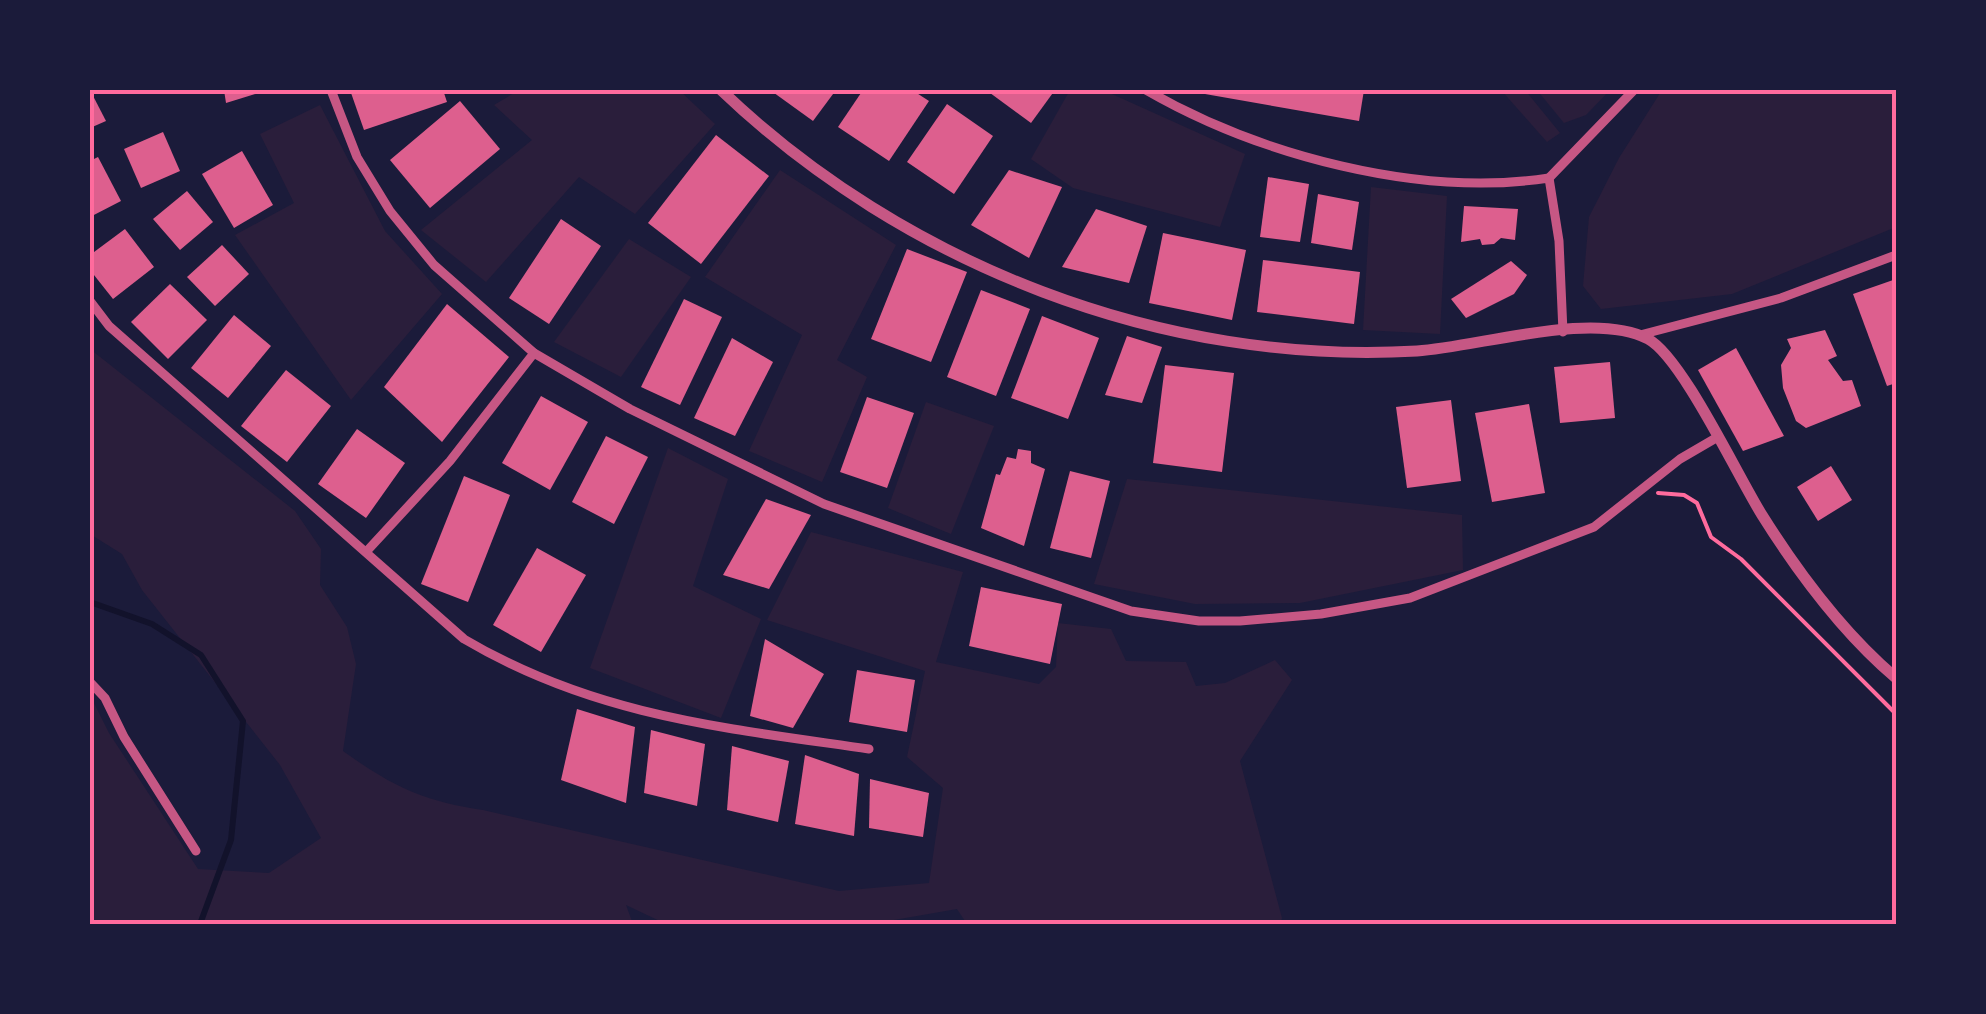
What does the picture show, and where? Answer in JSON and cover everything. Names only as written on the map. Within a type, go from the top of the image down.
[{"type":"street","points":[[332,90],[357,157],[390,211],[434,265],[534,354],[600,394],[824,504],[1054,588],[1166,618],[1256,620],[1321,614],[1410,598],[1568,540],[1606,520],[1680,459],[1716,438]]},
{"type":"street","points":[[721,90],[824,174],[876,209],[986,270],[1085,307],[1223,338],[1349,353],[1422,351],[1563,332],[1613,330],[1640,336],[1670,358],[1801,572],[1856,640],[1896,678]]},
{"type":"street","points":[[1146,90],[1223,130],[1312,158],[1428,178],[1507,184],[1549,178],[1634,90]]},
{"type":"street","points":[[1549,178],[1559,241],[1563,332]]},
{"type":"street","points":[[1640,336],[1781,298],[1896,254]]},
{"type":"street","points":[[90,301],[144,359],[464,639],[516,667],[664,719],[870,749]]},
{"type":"street","points":[[366,552],[450,461],[534,354]]},
{"type":"street","points":[[90,682],[105,698],[124,737],[196,852]]},
{"type":"path","points":[[1639,494],[1672,493],[1698,503],[1711,537],[1741,558],[1896,714]]},
{"type":"shaded area","points":[[519,90],[679,90],[715,124],[635,214],[579,177],[486,282],[421,230],[532,140],[494,105]]},
{"type":"shaded area","points":[[1070,90],[1103,90],[1245,154],[1220,227],[1073,188],[1031,159]]},
{"type":"shaded area","points":[[1501,90],[1525,90],[1560,133],[1547,142]]},
{"type":"shaded area","points":[[1537,90],[1610,90],[1586,115],[1564,123]]},
{"type":"shaded area","points":[[1662,90],[1896,90],[1896,227],[1732,294],[1601,309],[1583,286],[1589,217],[1619,158]]},
{"type":"shaded area","points":[[320,105],[385,231],[442,294],[351,400],[235,235],[294,203],[260,134]]},
{"type":"shaded area","points":[[780,170],[896,245],[837,360],[867,377],[822,482],[749,451],[802,335],[705,277]]},
{"type":"shaded area","points":[[1371,187],[1447,196],[1440,334],[1363,330]]},
{"type":"shaded area","points":[[629,239],[691,277],[621,377],[554,342]]},
{"type":"shaded area","points":[[90,349],[295,511],[321,549],[320,585],[347,627],[356,664],[343,751],[393,783],[442,802],[839,891],[929,883],[943,788],[907,757],[925,671],[767,620],[811,532],[963,572],[936,662],[1039,684],[1056,667],[1058,623],[1111,629],[1126,661],[1186,662],[1196,686],[1225,683],[1275,660],[1292,680],[1240,761],[1282,918],[1280,924],[967,924],[957,909],[871,924],[666,924],[626,905],[633,924],[90,924],[90,695],[109,733],[198,869],[269,873],[321,838],[280,765],[142,590],[122,554],[90,534]]},
{"type":"shaded area","points":[[926,402],[994,426],[951,534],[888,508]]},
{"type":"shaded area","points":[[668,448],[728,479],[693,586],[761,619],[721,718],[590,668]]},
{"type":"shaded area","points":[[1127,479],[1462,515],[1463,570],[1300,603],[1195,604],[1094,584]]},
{"type":"building","points":[[90,90],[106,121],[90,128]]},
{"type":"building","points":[[224,90],[264,90],[265,91],[226,103]]},
{"type":"building","points":[[350,90],[443,90],[447,102],[364,130]]},
{"type":"building","points":[[770,90],[836,90],[813,121]]},
{"type":"building","points":[[863,90],[912,90],[929,101],[889,161],[838,127]]},
{"type":"building","points":[[986,90],[1055,90],[1031,123]]},
{"type":"building","points":[[1205,90],[1364,90],[1359,121],[1205,94]]},
{"type":"building","points":[[460,101],[500,149],[430,208],[390,160]]},
{"type":"building","points":[[947,104],[993,136],[954,194],[907,162]]},
{"type":"building","points":[[163,132],[180,171],[141,188],[124,149]]},
{"type":"building","points":[[716,135],[769,176],[701,264],[648,223]]},
{"type":"building","points":[[242,151],[273,205],[234,228],[202,174]]},
{"type":"building","points":[[98,157],[121,201],[90,217],[90,161]]},
{"type":"building","points":[[1009,170],[1062,187],[1029,258],[971,225]]},
{"type":"building","points":[[1268,177],[1309,184],[1300,242],[1260,237]]},
{"type":"building","points":[[187,191],[213,222],[180,250],[153,219]]},
{"type":"building","points":[[1318,194],[1359,202],[1352,250],[1311,243]]},
{"type":"building","points":[[1464,206],[1518,209],[1515,240],[1501,238],[1494,244],[1482,245],[1480,239],[1461,242]]},
{"type":"building","points":[[1096,209],[1147,226],[1129,283],[1062,267]]},
{"type":"building","points":[[561,219],[601,246],[549,324],[509,298]]},
{"type":"building","points":[[125,229],[154,267],[113,299],[90,270],[90,255]]},
{"type":"building","points":[[1163,233],[1246,250],[1232,320],[1149,303]]},
{"type":"building","points":[[222,245],[249,274],[215,306],[187,277]]},
{"type":"building","points":[[907,249],[967,272],[931,362],[871,339]]},
{"type":"building","points":[[1263,260],[1360,272],[1354,324],[1257,312]]},
{"type":"building","points":[[1511,261],[1527,275],[1514,294],[1466,318],[1451,299]]},
{"type":"building","points":[[1896,279],[1896,383],[1887,386],[1853,294]]},
{"type":"building","points":[[170,284],[207,320],[168,359],[131,322]]},
{"type":"building","points":[[981,290],[1030,309],[996,396],[947,377]]},
{"type":"building","points":[[684,299],[722,317],[680,405],[641,387]]},
{"type":"building","points":[[447,304],[509,357],[442,442],[384,387]]},
{"type":"building","points":[[234,315],[271,346],[228,398],[191,368]]},
{"type":"building","points":[[1042,316],[1099,338],[1068,419],[1011,398]]},
{"type":"building","points":[[1825,330],[1837,356],[1828,360],[1843,381],[1852,380],[1861,406],[1806,428],[1796,421],[1783,388],[1781,365],[1791,348],[1787,339]]},
{"type":"building","points":[[1127,336],[1162,347],[1142,403],[1105,395]]},
{"type":"building","points":[[732,338],[773,362],[735,436],[694,418]]},
{"type":"building","points":[[1736,348],[1784,436],[1743,451],[1698,370]]},
{"type":"building","points":[[1610,362],[1615,418],[1560,423],[1554,367]]},
{"type":"building","points":[[1165,365],[1234,373],[1222,472],[1153,463]]},
{"type":"building","points":[[286,370],[331,406],[287,462],[241,426]]},
{"type":"building","points":[[541,396],[588,422],[550,490],[502,463]]},
{"type":"building","points":[[867,397],[914,413],[887,488],[840,472]]},
{"type":"building","points":[[1451,400],[1461,481],[1407,488],[1396,407]]},
{"type":"building","points":[[1529,404],[1545,493],[1492,502],[1475,413]]},
{"type":"building","points":[[357,429],[405,463],[366,518],[318,484]]},
{"type":"building","points":[[606,436],[648,457],[614,524],[572,502]]},
{"type":"building","points":[[1018,449],[1031,451],[1031,463],[1045,469],[1024,546],[981,528],[996,474],[1000,475],[1007,457],[1016,459]]},
{"type":"building","points":[[1831,466],[1852,500],[1818,521],[1797,487]]},
{"type":"building","points":[[1070,471],[1110,481],[1091,558],[1050,548]]},
{"type":"building","points":[[464,476],[510,495],[468,602],[421,584]]},
{"type":"building","points":[[766,499],[811,515],[769,589],[723,575]]},
{"type":"building","points":[[537,548],[586,575],[541,652],[493,625]]},
{"type":"building","points":[[981,587],[1062,604],[1050,664],[969,646]]},
{"type":"building","points":[[765,639],[824,674],[793,728],[750,716]]},
{"type":"building","points":[[857,670],[915,680],[907,732],[849,722]]},
{"type":"building","points":[[577,709],[635,727],[626,803],[561,780]]},
{"type":"building","points":[[651,730],[705,744],[697,806],[644,793]]},
{"type":"building","points":[[732,746],[789,761],[778,822],[727,810]]},
{"type":"building","points":[[805,755],[859,774],[854,836],[795,824]]},
{"type":"building","points":[[870,779],[929,793],[923,837],[869,828]]},
{"type":"waterway","points":[[90,602],[152,624],[201,655],[243,721],[231,840],[200,924]]}]
